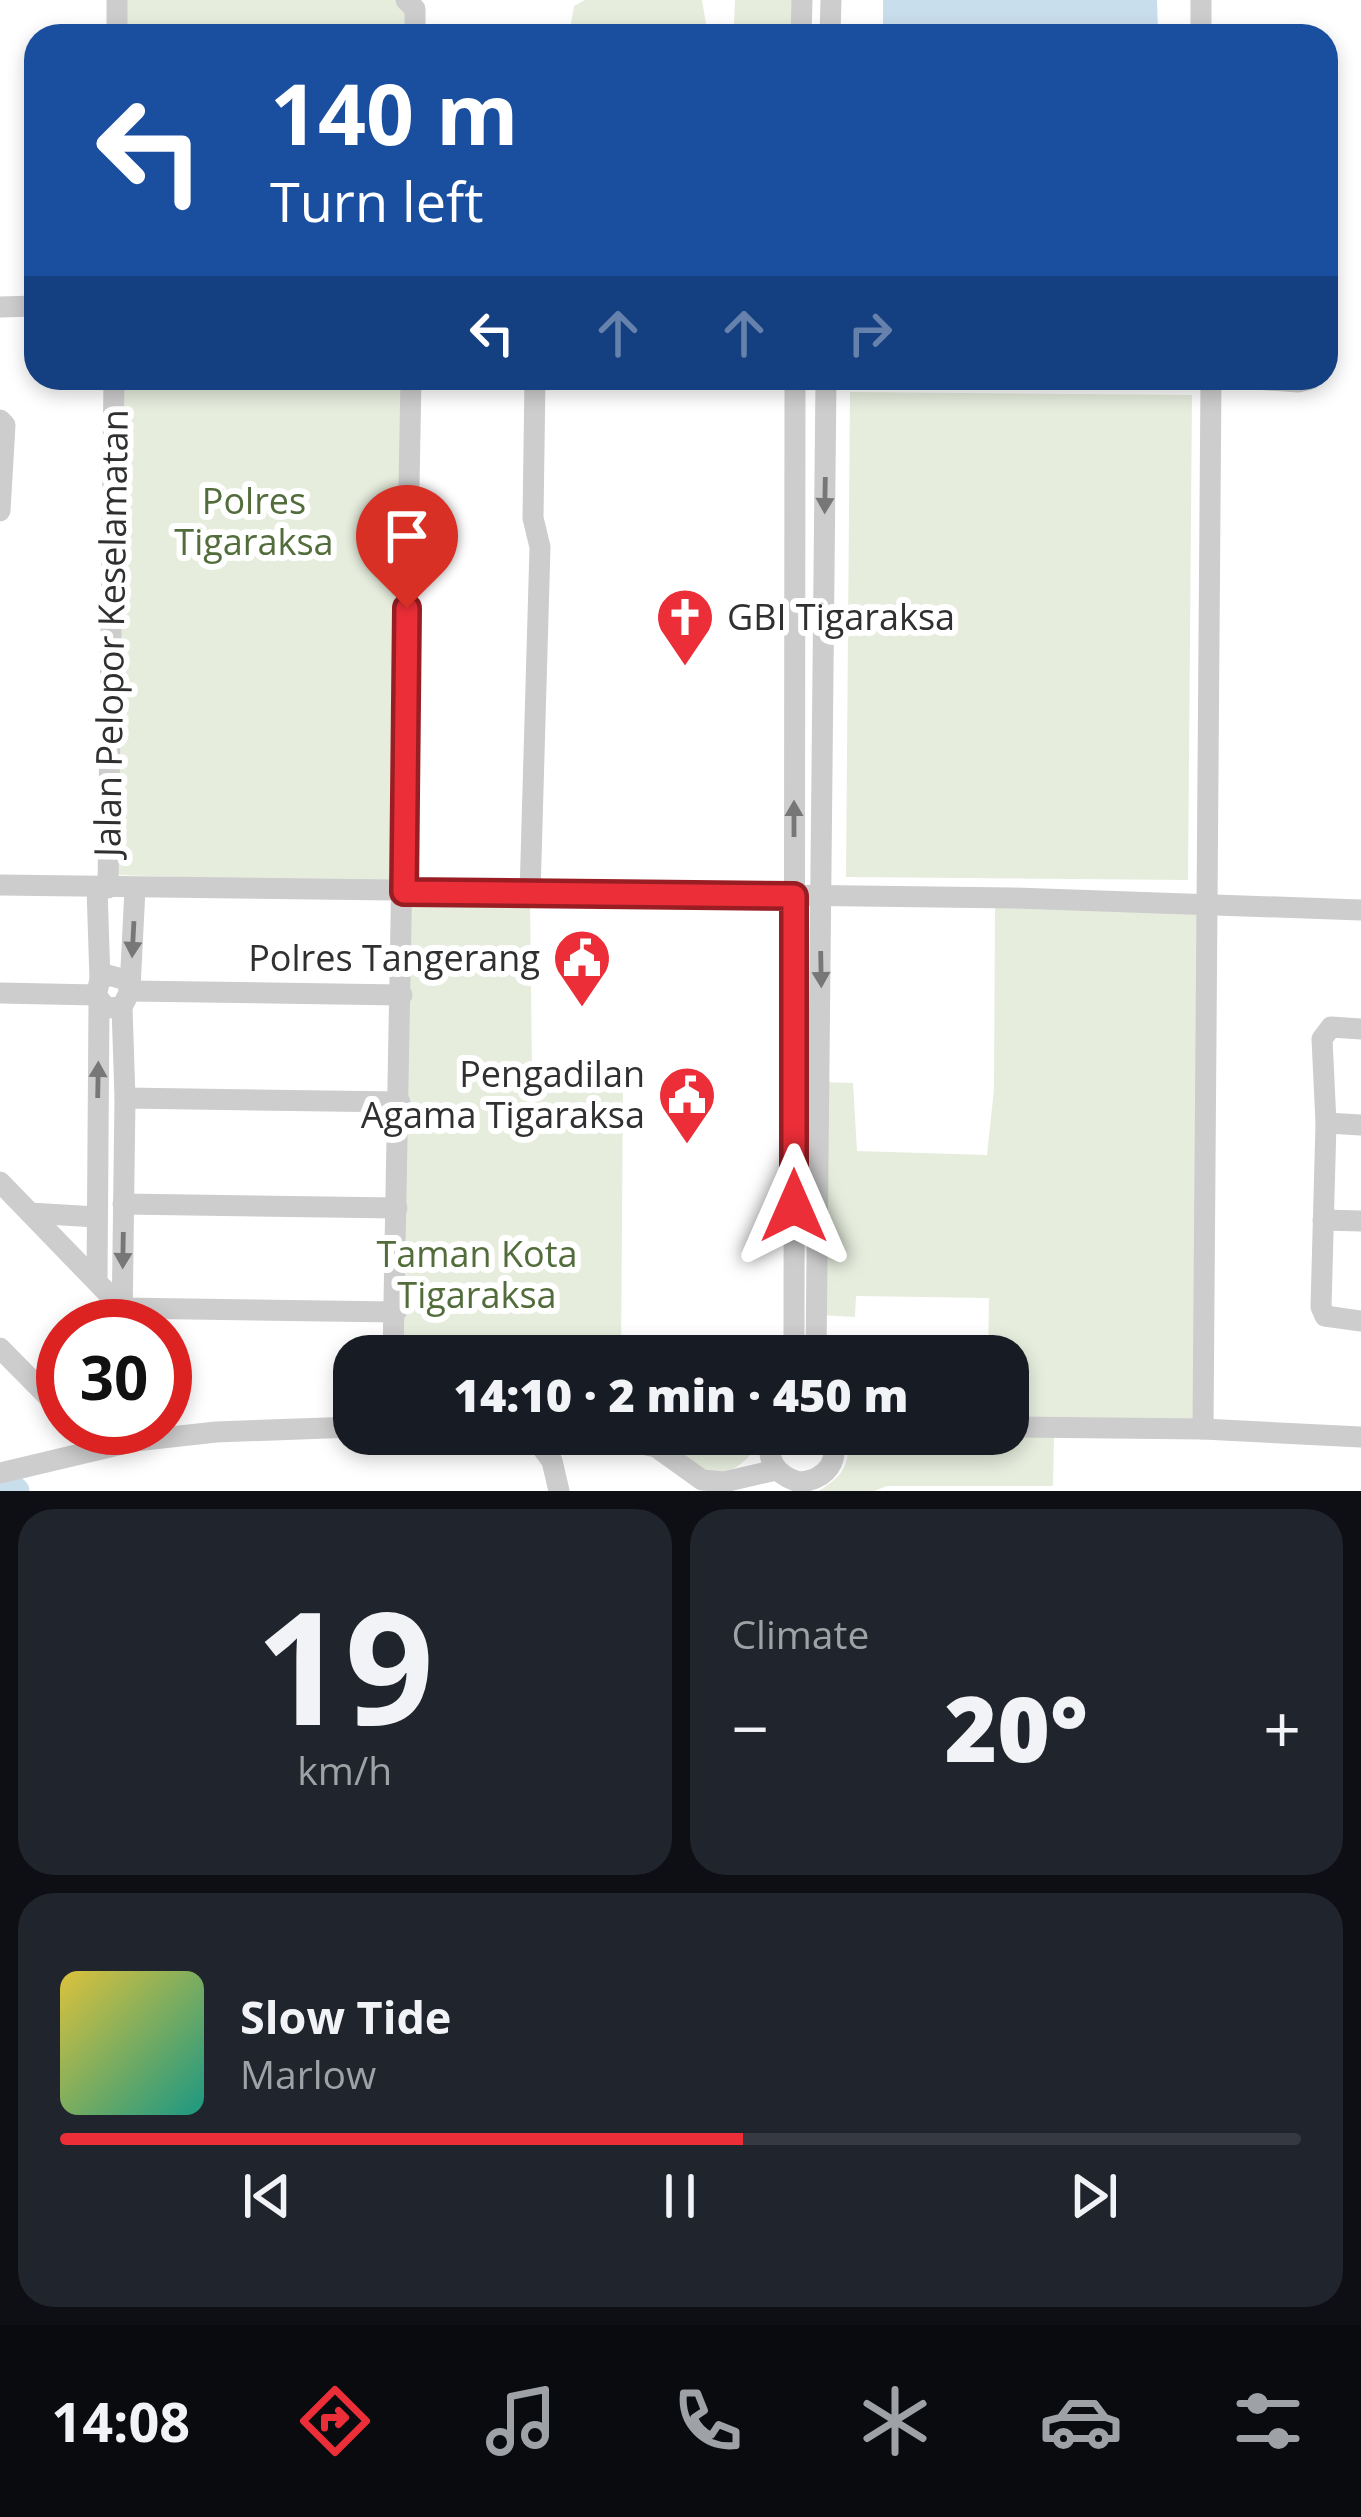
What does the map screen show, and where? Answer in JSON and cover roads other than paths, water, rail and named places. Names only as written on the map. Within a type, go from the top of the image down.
[{"type":"street","name":"Jalan Pelopor Keselamatan","points":[[113,994],[102,888],[114,390]]},
{"type":"street","points":[[394,1335],[411,390]]},
{"type":"street","points":[[530,894],[540,547],[533,518],[535,390]]},
{"type":"street","points":[[794,1335],[795,390]]},
{"type":"street","points":[[816,1335],[826,390]]},
{"type":"street","points":[[1203,1429],[1211,390]]},
{"type":"street","points":[[0,420],[5,425],[0,512]]},
{"type":"street","points":[[0,885],[820,895],[1361,910]]},
{"type":"street","points":[[97,1281],[96,1216],[113,994],[135,889]]},
{"type":"street","points":[[0,993],[402,994]]},
{"type":"street","points":[[113,994],[125,1098],[122,1299]]},
{"type":"street","points":[[1361,1029],[1324,1031],[1321,1307],[1325,1316],[1361,1321]]},
{"type":"street","points":[[125,1098],[400,1102]]},
{"type":"street","points":[[1326,1123],[1361,1124]]},
{"type":"street","points":[[0,1182],[110,1299]]},
{"type":"street","points":[[123,1204],[397,1208]]},
{"type":"street","points":[[30,1213],[96,1216]]},
{"type":"street","points":[[1323,1220],[1361,1221]]},
{"type":"street","points":[[192,1316],[395,1312]]},
{"type":"street","points":[[0,1348],[36,1385]]},
{"type":"street","points":[[1029,1427],[1361,1437]]},
{"type":"street","points":[[192,1432],[333,1428]]},
{"type":"street","points":[[0,1473],[73,1455]]},
{"type":"street","points":[[548,1455],[559,1491]]},
{"type":"street","points":[[666,1455],[702,1480],[724,1482],[776,1470]]},
{"type":"street","points":[[769,1455],[776,1470],[799,1482],[824,1475],[834,1455]]},
{"type":"water","points":[[883,0],[1157,0],[1158,24],[883,24]]},
{"type":"waterway","points":[[0,1477],[16,1491]]},
{"type":"place","name":"GBI Tigaraksa","points":[[685,668]]},
{"type":"place","name":"Polres Tangerang","points":[[582,1009]]},
{"type":"place","name":"Pengadilan Agama Tigaraksa","points":[[687,1146]]},
{"type":"park label","name":"Polres Tigaraksa","points":[[254,522]]},
{"type":"park label","name":"Taman Kota Tigaraksa","points":[[477,1274]]}]
